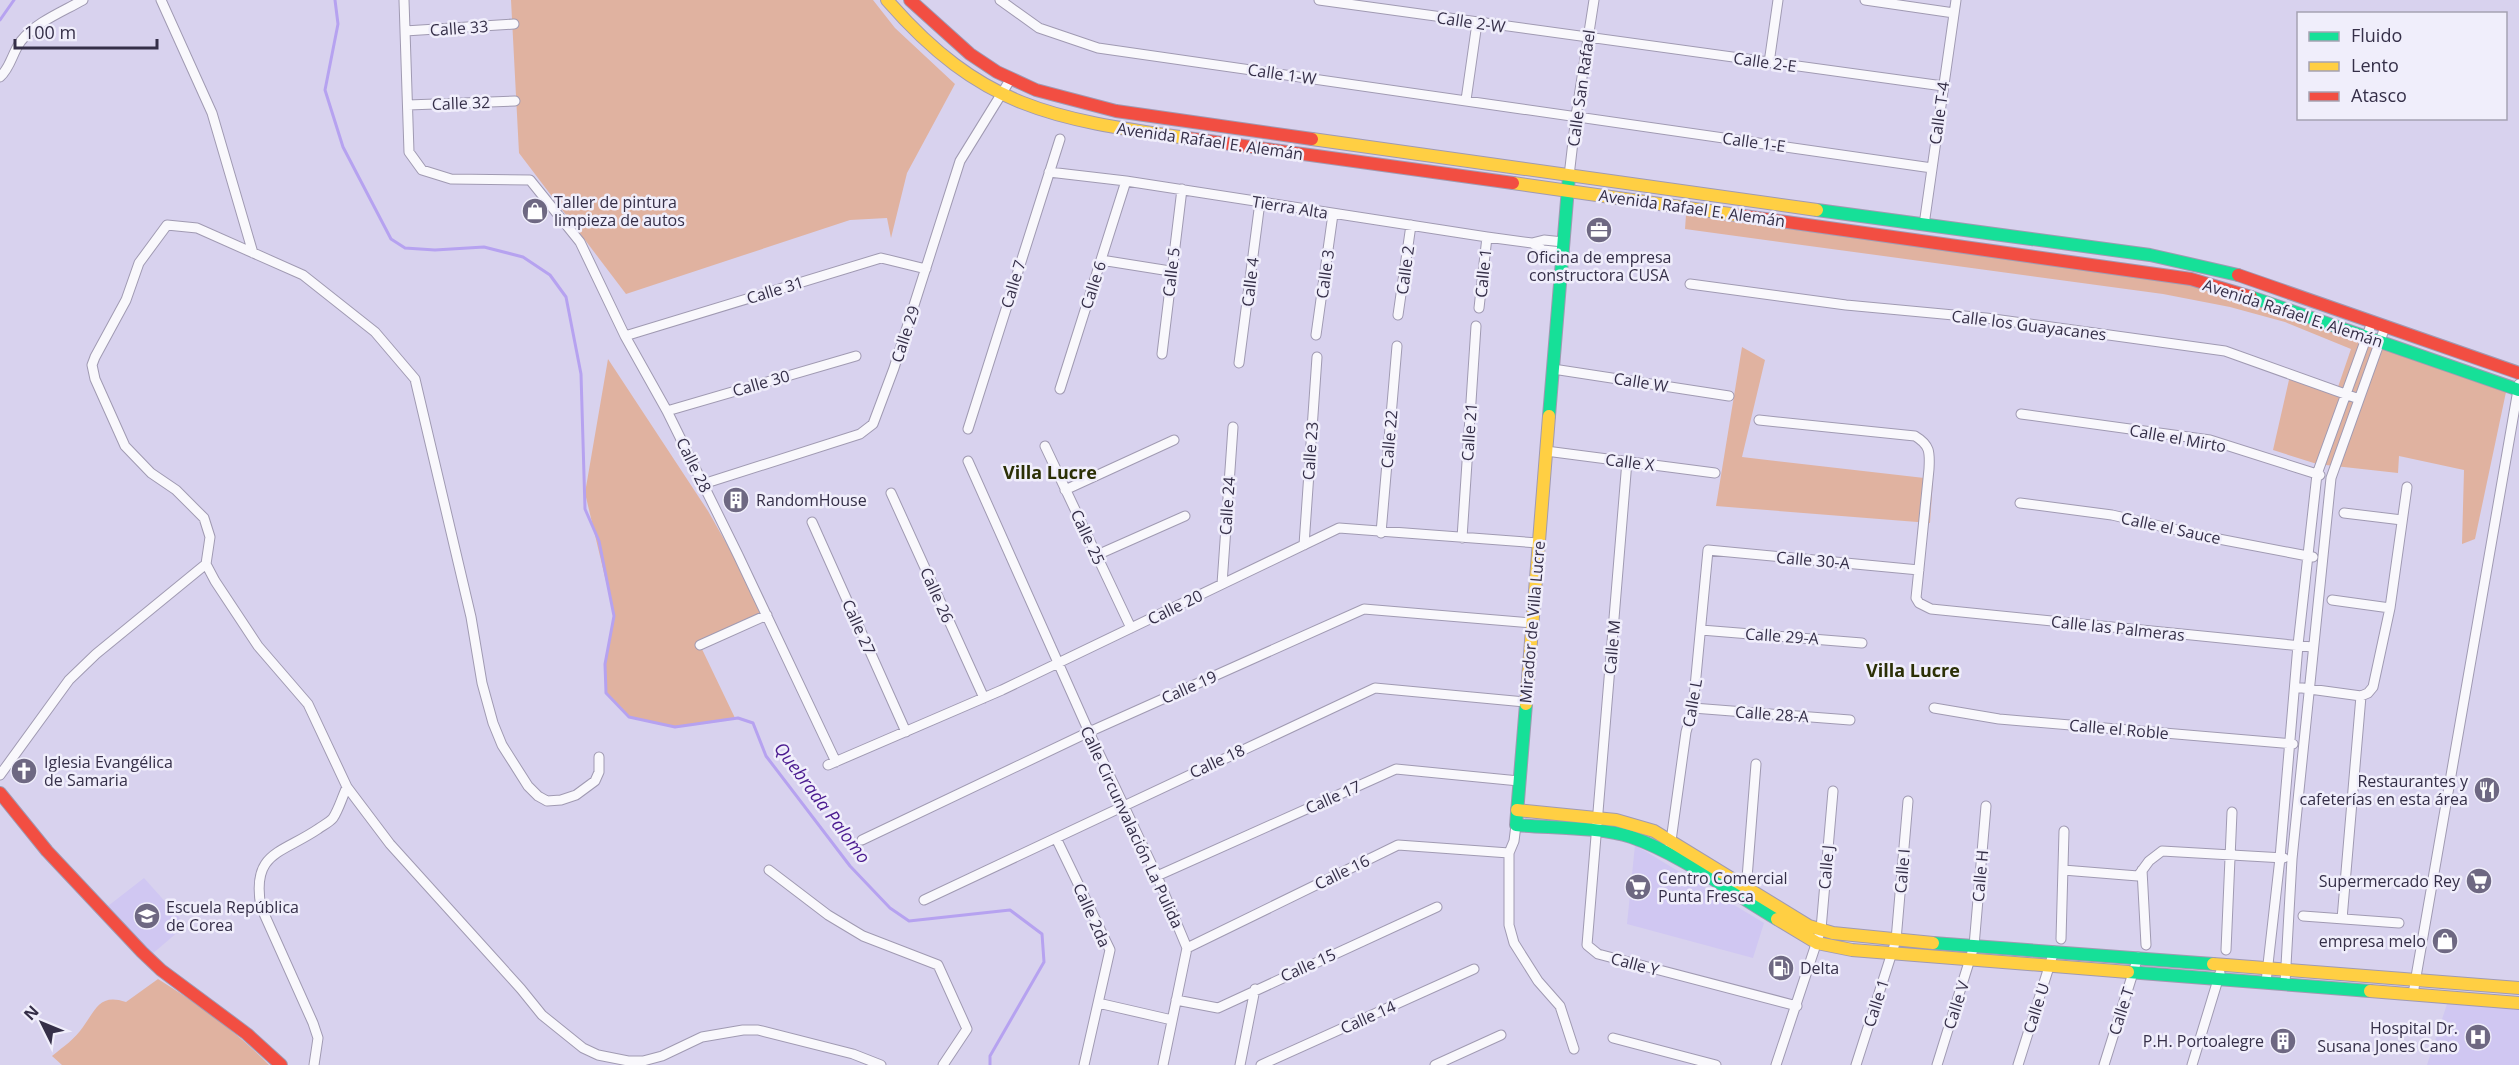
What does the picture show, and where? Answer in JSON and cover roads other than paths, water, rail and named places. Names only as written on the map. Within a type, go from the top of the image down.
[{"type":"main road","name":"Avenida Rafael E. Alemán","points":[[886,0],[919,36],[954,65],[1000,94],[1043,111],[1098,125],[2191,279],[2235,291],[2518,388]]},
{"type":"main road","name":"Avenida Rafael E. Alemán","points":[[910,0],[966,50],[1010,80],[1050,95],[1116,111],[1569,176],[2150,255],[2241,276],[2519,374]]},
{"type":"main road","name":"Mirador de Villa Lucre","points":[[1516,825],[1569,176]]},
{"type":"main road","points":[[0,793],[47,850],[138,948],[162,970],[247,1034],[281,1065]]},
{"type":"main road","points":[[1517,810],[1635,824],[1671,841],[1809,926],[1833,933],[1896,940],[2519,988]]},
{"type":"main road","points":[[1631,837],[1635,824]]},
{"type":"main road","points":[[1516,825],[1595,831],[1631,837],[1668,854],[1817,943],[1851,950],[2519,1003]]},
{"type":"street","points":[[0,77],[9,67],[19,44],[30,30],[83,0]]},
{"type":"street","points":[[161,0],[212,114],[253,253]]},
{"type":"street","points":[[404,0],[408,105]]},
{"type":"street","name":"Calle 1-W","points":[[1000,0],[1039,28],[1098,48],[1576,116]]},
{"type":"street","name":"Calle 2-W","points":[[1319,0],[1588,38]]},
{"type":"street","name":"Calle San Rafael","points":[[1569,176],[1594,0]]},
{"type":"street","points":[[1769,63],[1778,0]]},
{"type":"street","points":[[1865,0],[1954,13]]},
{"type":"street","name":"Calle T-4","points":[[1924,225],[1956,0]]},
{"type":"street","points":[[1466,100],[1478,23]]},
{"type":"street","name":"Calle 33","points":[[405,31],[514,24]]},
{"type":"street","name":"Calle 2-E","points":[[1588,38],[1942,86]]},
{"type":"street","name":"Calle 29","points":[[703,484],[860,434],[873,424],[894,368],[960,161],[1010,80]]},
{"type":"street","name":"Calle 32","points":[[408,105],[515,101]]},
{"type":"street","name":"Calle 28","points":[[408,105],[410,152],[422,170],[451,179],[531,180],[580,242],[625,336],[667,411],[703,484],[766,615],[832,764]]},
{"type":"street","name":"Calle 1-E","points":[[1576,116],[1932,168]]},
{"type":"street","name":"Calle 7","points":[[968,429],[1060,139]]},
{"type":"street","name":"Tierra Alta","points":[[1049,172],[1182,189],[1487,237],[1532,243],[1544,240],[1562,247]]},
{"type":"street","name":"Calle 6","points":[[1060,389],[1126,181]]},
{"type":"street","name":"Calle 5","points":[[1162,354],[1170,271],[1182,189]]},
{"type":"street","name":"Calle 4","points":[[1239,363],[1260,202]]},
{"type":"street","name":"Calle 3","points":[[1316,335],[1333,214]]},
{"type":"street","points":[[599,757],[599,772],[596,781],[576,795],[561,800],[548,801],[538,796],[513,765],[493,723],[482,683],[471,617],[415,379],[375,332],[303,275],[197,228],[167,225],[139,263],[126,300],[94,357],[92,365],[95,379],[125,446],[151,473],[176,490],[204,518],[210,537],[206,564],[258,646],[308,704],[347,787],[390,844],[542,1015],[583,1048],[609,1058],[643,1061],[662,1056],[702,1037],[742,1030],[758,1030],[853,1054],[881,1065]]},
{"type":"street","name":"Calle 2","points":[[1398,315],[1411,225]]},
{"type":"street","name":"Calle 1","points":[[1479,308],[1487,237]]},
{"type":"street","name":"Calle 31","points":[[625,336],[881,258],[926,268]]},
{"type":"street","points":[[1101,260],[1170,271]]},
{"type":"street","name":"Calle los Guayacanes","points":[[1690,284],[1846,305],[1997,320],[2225,351],[2360,399]]},
{"type":"street","points":[[2266,982],[2280,858],[2298,645],[2317,474],[2344,394],[2372,322]]},
{"type":"street","name":"Calle 21","points":[[1462,538],[1476,326]]},
{"type":"street","points":[[2284,983],[2292,859],[2331,478],[2385,327]]},
{"type":"street","name":"Calle 22","points":[[1381,533],[1397,345]]},
{"type":"street","name":"Calle 30","points":[[667,411],[856,356]]},
{"type":"street","name":"Calle 23","points":[[1304,545],[1317,357]]},
{"type":"street","name":"Calle W","points":[[1552,369],[1729,396]]},
{"type":"street","points":[[2413,994],[2518,388]]},
{"type":"street","name":"Calle el Mirto","points":[[2021,414],[2210,440],[2331,478]]},
{"type":"street","points":[[1759,420],[1915,436],[1928,445],[1929,469],[1919,570]]},
{"type":"street","name":"Calle 24","points":[[1222,584],[1233,427]]},
{"type":"street","points":[[1065,489],[1174,440]]},
{"type":"street","name":"Calle 25","points":[[1045,446],[1131,628]]},
{"type":"street","name":"Calle X","points":[[1546,451],[1715,472]]},
{"type":"street","name":"Calle Circunvalación La Pulida","points":[[968,461],[1057,663],[1157,876],[1187,948],[1163,1065]]},
{"type":"street","name":"Calle M","points":[[1595,831],[1598,818],[1627,461]]},
{"type":"street","points":[[2295,687],[2361,696],[2373,687],[2390,608],[2407,487]]},
{"type":"street","name":"Calle 26","points":[[891,493],[984,698]]},
{"type":"street","name":"Calle el Sauce","points":[[2020,503],[2112,515],[2203,536],[2322,558]]},
{"type":"street","points":[[2344,513],[2402,520]]},
{"type":"street","points":[[1097,555],[1185,516]]},
{"type":"street","name":"Calle 27","points":[[812,522],[906,732]]},
{"type":"street","name":"Calle 20","points":[[832,764],[984,698],[1339,528],[1381,533],[1538,543]]},
{"type":"street","name":"Calle 30-A","points":[[1708,550],[1919,570]]},
{"type":"street","name":"Calle L","points":[[1668,854],[1686,732],[1694,708],[1708,550]]},
{"type":"street","points":[[0,775],[69,680],[96,654],[206,564]]},
{"type":"street","name":"Calle las Palmeras","points":[[1919,570],[1916,597],[1924,607],[1931,609],[2312,646]]},
{"type":"street","points":[[2332,600],[2390,608]]},
{"type":"street","name":"Calle 19","points":[[862,840],[1089,732],[1364,609],[1532,623]]},
{"type":"street","points":[[700,645],[766,615]]},
{"type":"street","name":"Calle 29-A","points":[[1701,630],[1862,643]]},
{"type":"street","name":"Calle 18","points":[[924,900],[1376,688],[1526,702]]},
{"type":"street","points":[[2342,919],[2361,696]]},
{"type":"street","name":"Calle 28-A","points":[[1694,708],[1850,720]]},
{"type":"street","name":"Calle el Roble","points":[[1934,708],[1999,719],[2304,745]]},
{"type":"street","points":[[1745,902],[1755,764]]},
{"type":"street","name":"Calle 17","points":[[1157,876],[1396,769],[1519,781]]},
{"type":"street","points":[[314,1065],[318,1038],[261,907],[258,892],[260,875],[265,862],[332,819],[347,787]]},
{"type":"street","name":"Calle J","points":[[1776,1065],[1821,929],[1833,791]]},
{"type":"street","name":"Calle I","points":[[1896,940],[1908,801]]},
{"type":"street","name":"Calle H","points":[[1974,946],[1986,806]]},
{"type":"street","points":[[2226,950],[2232,812]]},
{"type":"street","name":"Mirador de Villa Lucre","points":[[1516,825],[1514,841],[1509,853],[1509,925],[1514,943],[1538,981],[1560,1006],[1574,1049]]},
{"type":"street","name":"Calle Y","points":[[1595,831],[1586,939],[1591,950],[1598,954],[1797,1006]]},
{"type":"street","points":[[2061,939],[2064,831]]},
{"type":"street","name":"Calle 2da","points":[[1056,838],[1110,950],[1084,1065]]},
{"type":"street","name":"Calle 16","points":[[1187,948],[1398,845],[1509,853]]},
{"type":"street","points":[[2063,870],[2138,876],[2163,850],[2292,859]]},
{"type":"street","points":[[769,870],[828,915],[863,936],[938,965],[967,1029],[943,1065]]},
{"type":"street","points":[[2142,870],[2146,945]]},
{"type":"street","name":"Calle 15","points":[[1176,1000],[1218,1008],[1437,907]]},
{"type":"street","points":[[2303,916],[2399,923]]},
{"type":"street","name":"Calle 1","points":[[1856,1065],[1896,940]]},
{"type":"street","name":"Calle V","points":[[1937,1065],[1974,946]]},
{"type":"street","name":"Calle U","points":[[2018,1065],[2054,951]]},
{"type":"street","name":"Calle T","points":[[2104,1065],[2138,957]]},
{"type":"street","points":[[2192,1065],[2220,980],[2221,965]]},
{"type":"street","name":"Calle 14","points":[[1261,1065],[1474,969]]},
{"type":"street","points":[[1240,1065],[1255,989]]},
{"type":"street","points":[[1098,1003],[1172,1020]]},
{"type":"street","points":[[1435,1065],[1501,1035]]},
{"type":"street","points":[[1613,1038],[1716,1065]]},
{"type":"waterway","name":"Quebrada Palomo","points":[[0,20],[14,0]]},
{"type":"waterway","name":"Quebrada Palomo","points":[[335,0],[338,24],[325,90],[343,147],[391,239],[405,248],[435,250],[484,247],[523,257],[550,275],[566,297],[581,374],[585,509],[599,541],[614,616],[605,664],[606,693],[629,717],[675,727],[738,718],[753,723],[766,756],[850,866],[890,908],[909,921],[1010,910],[1042,934],[1044,962],[990,1056],[990,1065]]},
{"type":"place","name":"Taller de pintura limpieza de autos","points":[[535,211]]},
{"type":"place","name":"Oficina de empresa constructora CUSA","points":[[1599,230]]},
{"type":"place","name":"RandomHouse","points":[[736,500]]},
{"type":"place","name":"Iglesia Evangélica de Samaria","points":[[24,771]]},
{"type":"place","name":"Restaurantes y cafeterías en esta área","points":[[2487,790]]},
{"type":"place","name":"Supermercado Rey","points":[[2479,881]]},
{"type":"place","name":"Centro Comercial Punta Fresca","points":[[1638,887]]},
{"type":"place","name":"Escuela República de Corea","points":[[147,916]]},
{"type":"place","name":"empresa melo","points":[[2445,941]]},
{"type":"place","name":"Delta","points":[[1781,968]]},
{"type":"place","name":"Hospital Dr. Susana Jones Cano","points":[[2478,1037]]},
{"type":"place","name":"P.H. Portoalegre","points":[[2283,1041]]},
{"type":"district","name":"Villa Lucre","points":[[1050,473]]},
{"type":"district","name":"Villa Lucre","points":[[1913,671]]}]
